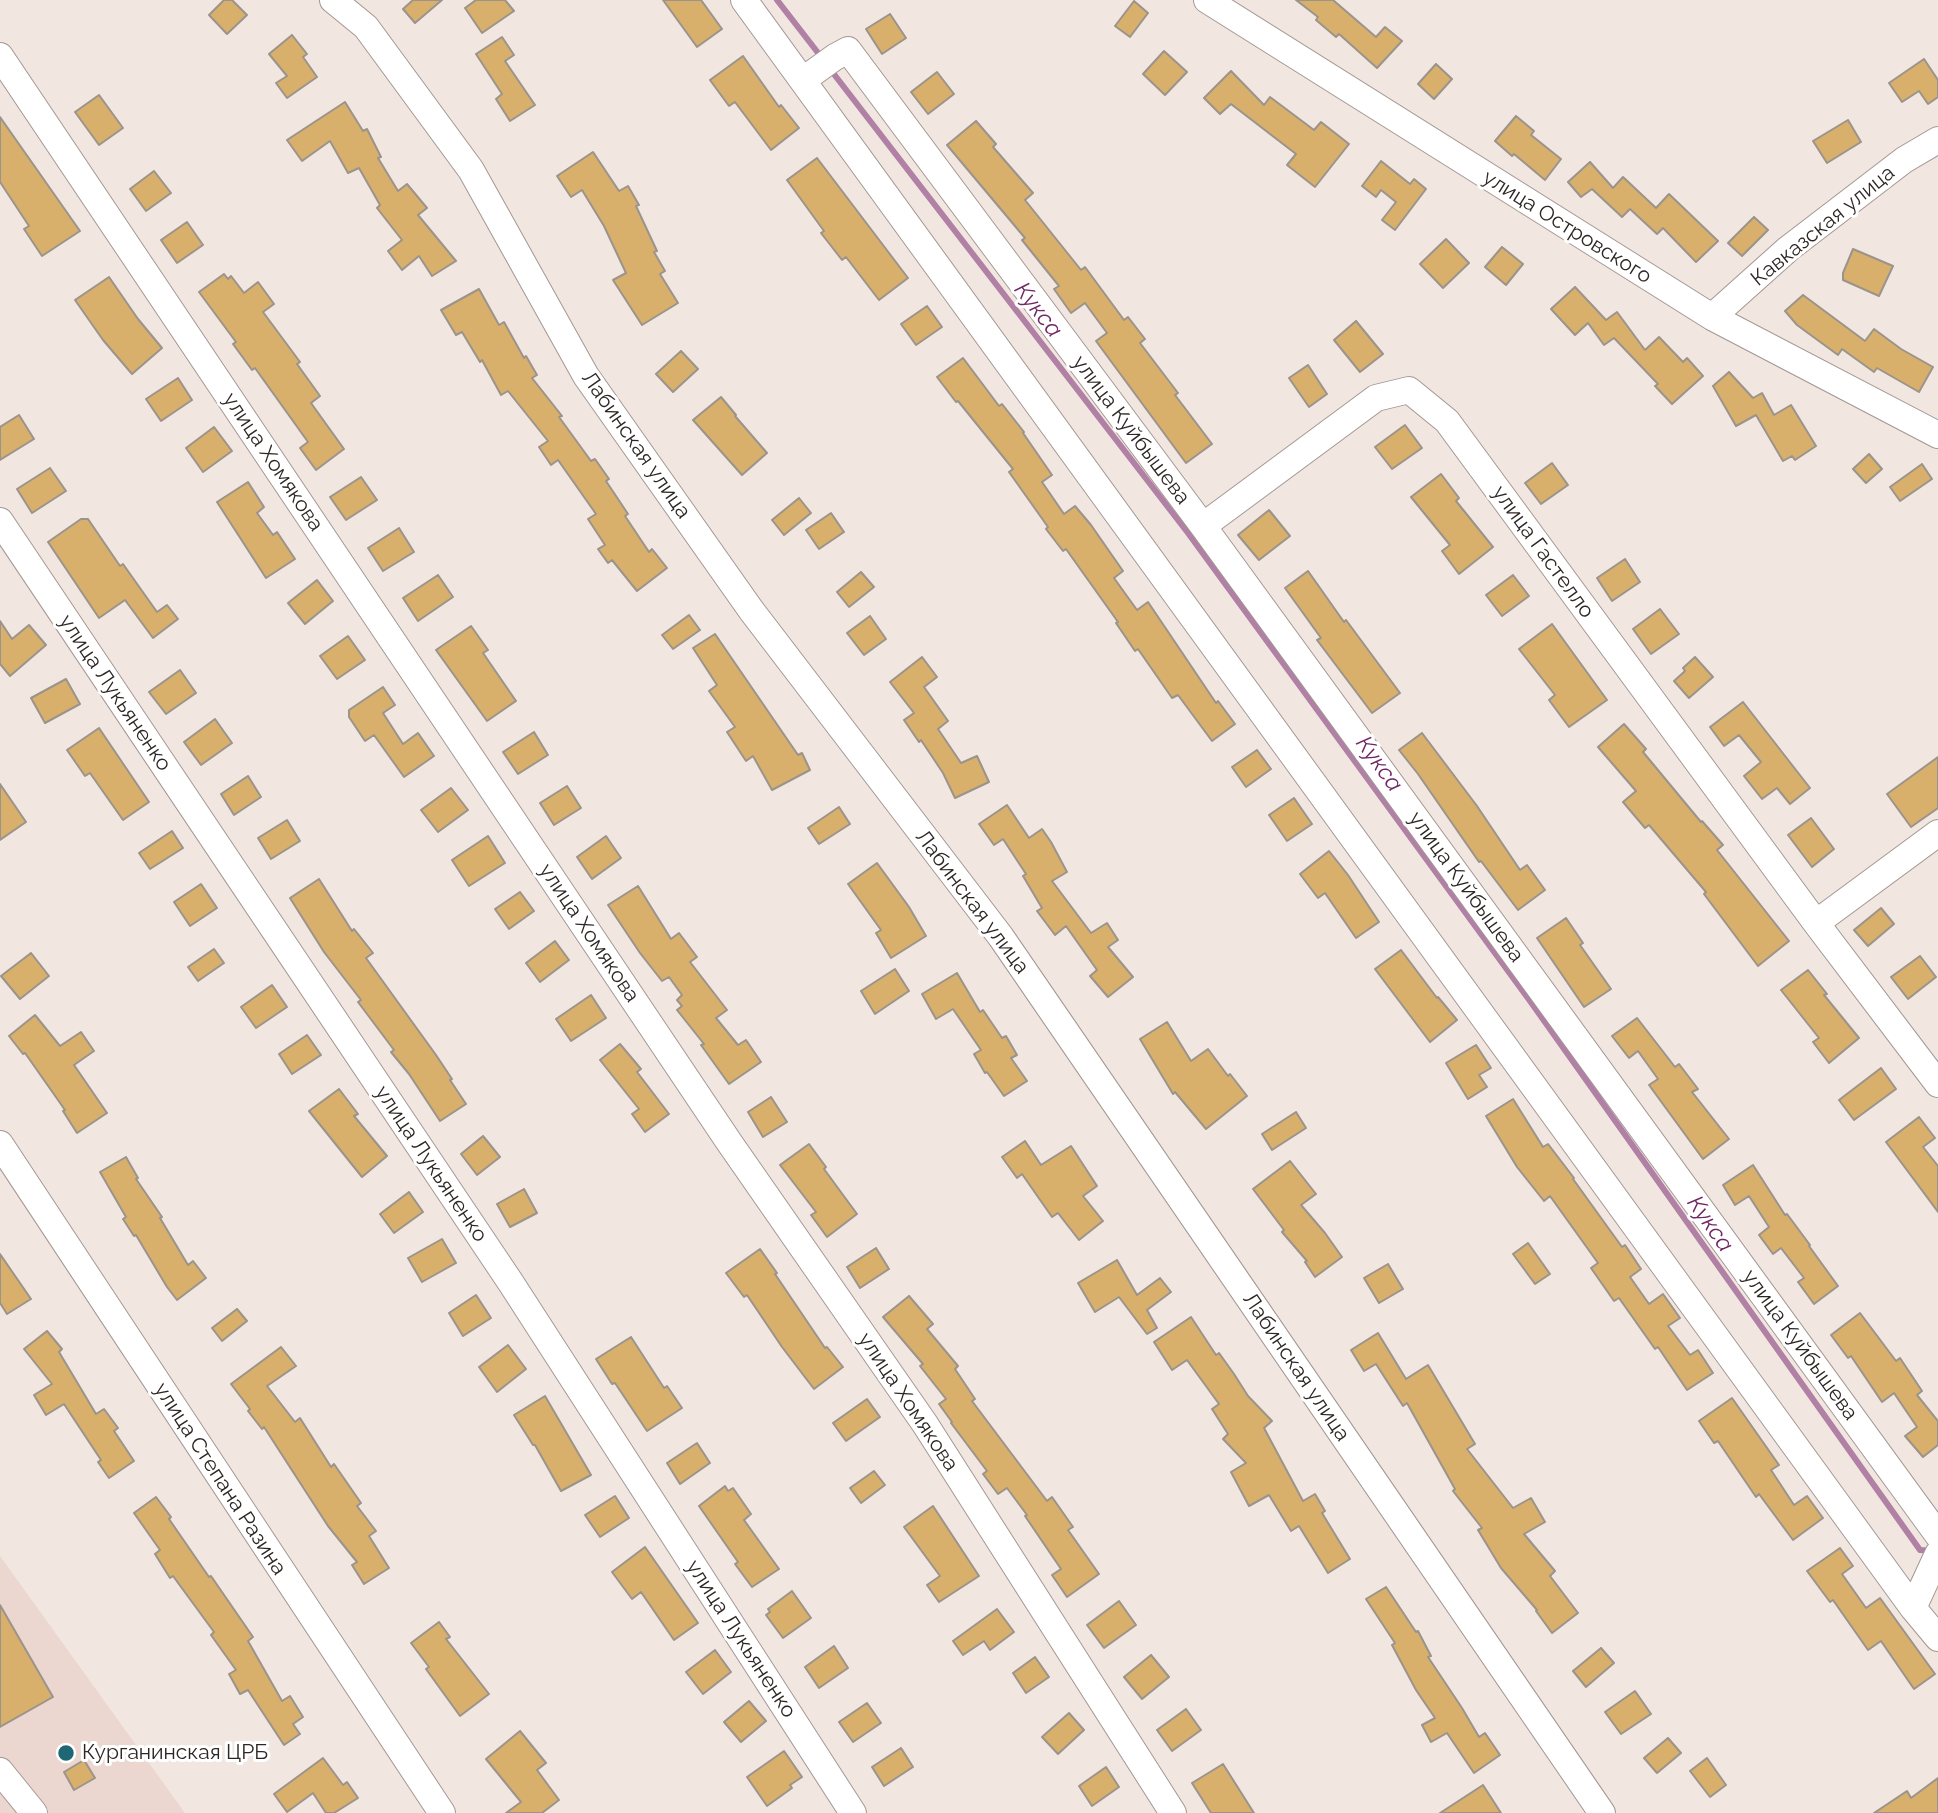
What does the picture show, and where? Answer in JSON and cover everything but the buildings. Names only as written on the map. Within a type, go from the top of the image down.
[{"type":"street","name":"Лабинская улица","points":[[333,0],[366,27],[471,170],[586,376],[751,610],[1000,937],[1602,1813]]},
{"type":"street","points":[[744,0],[819,69],[1913,1608],[1938,1638]]},
{"type":"street","name":"улица Островского","points":[[1207,0],[1712,317],[1938,435]]},
{"type":"street","name":"улица Куйбышева","points":[[819,69],[848,50],[1203,526],[1938,1535]]},
{"type":"street","name":"улица Хомякова","points":[[0,56],[729,1142],[925,1424],[1173,1813]]},
{"type":"street","name":"Кавказская улица","points":[[1712,317],[1788,249],[1904,160],[1938,140]]},
{"type":"street","name":"улица Гастелло","points":[[1203,526],[1376,398],[1409,390],[1447,421],[1816,923],[1938,1084]]},
{"type":"street","name":"улица Лукьяненко","points":[[0,521],[511,1283],[853,1813]]},
{"type":"street","points":[[1816,923],[1938,833]]},
{"type":"street","name":"улица Степана Разина","points":[[0,1144],[442,1813]]},
{"type":"street","points":[[1913,1608],[1938,1554]]},
{"type":"street","points":[[0,1771],[34,1813]]},
{"type":"shaded area","name":"Курганинская ЦРБ","points":[[0,1556],[185,1813],[0,1813]]},
{"type":"waterway","name":"Кукса","points":[[777,0],[822,58]]},
{"type":"waterway","name":"Кукса","points":[[830,69],[1188,533],[1530,1001],[1920,1550],[1933,1551]]},
{"type":"place","name":"Курганинская ЦРБ","points":[[66,1753]]}]
